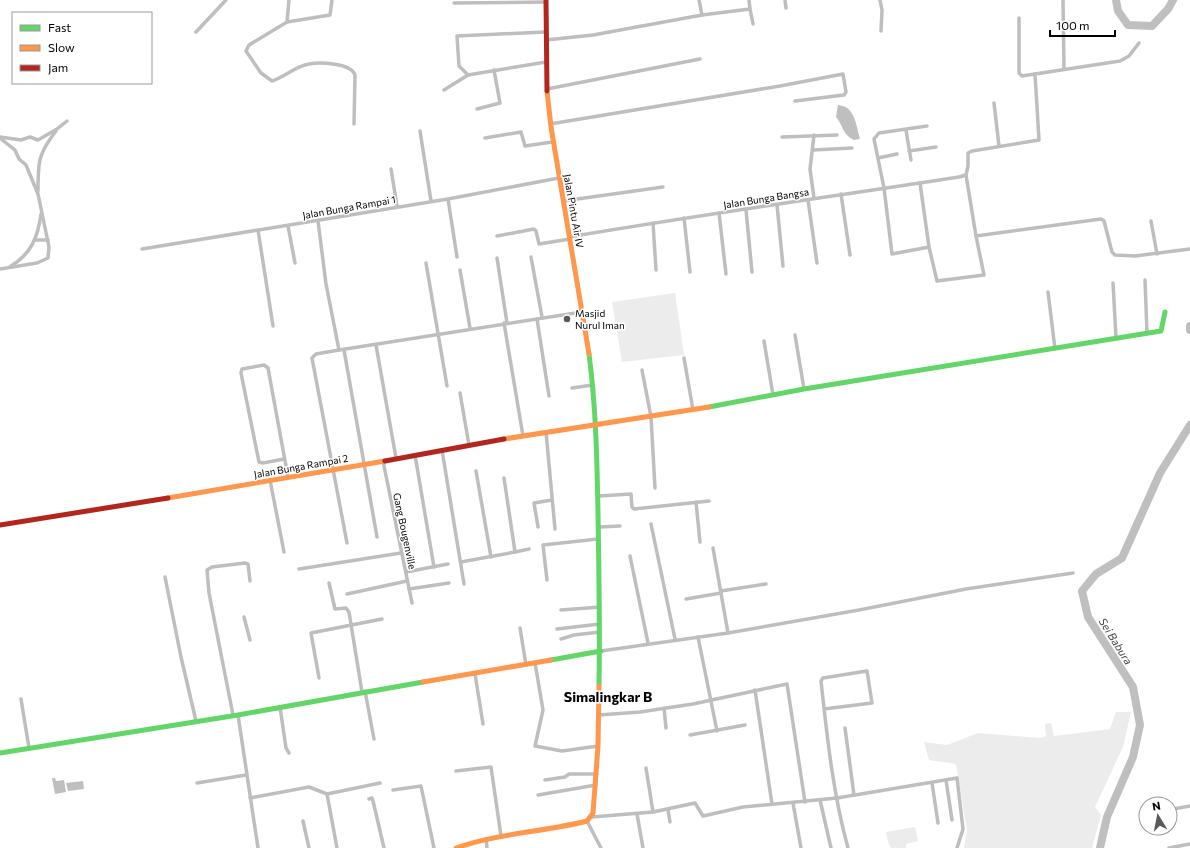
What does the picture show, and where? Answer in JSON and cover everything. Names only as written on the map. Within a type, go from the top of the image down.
[{"type":"street","points":[[196,32],[226,0]]},
{"type":"street","points":[[287,22],[289,0]]},
{"type":"street","points":[[332,0],[330,15],[287,22],[247,46],[247,54],[261,73],[272,81],[309,64],[343,65],[351,68],[355,75],[354,124]]},
{"type":"street","points":[[699,0],[702,16]]},
{"type":"street","points":[[749,0],[754,24]]},
{"type":"street","points":[[786,0],[786,8]]},
{"type":"street","points":[[880,0],[882,10],[881,31]]},
{"type":"street","points":[[1063,0],[1064,69]]},
{"type":"street","points":[[454,3],[546,1]]},
{"type":"street","name":"Jalan Pintu Air IV","points":[[546,1],[545,32],[547,89],[552,142],[570,238],[593,385],[599,496],[598,539],[601,651],[597,774],[592,817]]},
{"type":"street","points":[[546,40],[621,30],[750,9]]},
{"type":"street","points":[[1019,18],[1019,73],[1022,76],[1120,61],[1129,56],[1139,43]]},
{"type":"street","points":[[468,75],[459,66],[458,36],[545,32]]},
{"type":"street","points":[[547,89],[700,59]]},
{"type":"street","points":[[444,90],[468,75],[546,62]]},
{"type":"street","points":[[477,109],[500,103],[494,70]]},
{"type":"street","points":[[550,124],[780,86],[843,74],[846,92],[844,95],[795,101]]},
{"type":"street","points":[[920,183],[929,248],[937,281],[984,275],[966,175],[968,155],[970,152],[1039,140],[1035,74]]},
{"type":"street","points":[[994,103],[999,146]]},
{"type":"street","points":[[0,138],[20,140],[30,137],[38,140],[57,129],[67,121]]},
{"type":"street","points":[[927,126],[876,135],[874,139],[884,188],[892,254],[929,248]]},
{"type":"street","points":[[38,194],[38,162],[42,157],[43,148],[57,129]]},
{"type":"street","points":[[906,130],[911,160]]},
{"type":"street","points":[[420,131],[431,201]]},
{"type":"street","points":[[485,138],[521,132],[525,146],[552,142]]},
{"type":"street","points":[[814,135],[810,169],[814,198]]},
{"type":"street","points":[[782,137],[838,135]]},
{"type":"street","points":[[0,138],[15,150],[19,159],[26,165],[38,194],[48,240],[48,258],[37,263],[0,269]]},
{"type":"street","points":[[909,151],[936,147]]},
{"type":"street","points":[[813,150],[852,148]]},
{"type":"street","points":[[878,158],[897,154]]},
{"type":"street","points":[[391,169],[397,206]]},
{"type":"street","name":"Jalan Bunga Bangsa","points":[[497,236],[534,229],[536,231],[539,244],[653,223],[746,210],[966,175]]},
{"type":"street","name":"Jalan Bunga Rampai 1","points":[[142,249],[318,221],[397,206],[448,199],[559,178]]},
{"type":"street","points":[[563,201],[663,187]]},
{"type":"street","points":[[841,194],[850,256]]},
{"type":"street","points":[[448,199],[457,257]]},
{"type":"street","points":[[808,200],[818,263]]},
{"type":"street","points":[[777,205],[783,266]]},
{"type":"street","points":[[8,268],[22,259],[36,240],[42,210]]},
{"type":"street","points":[[746,210],[752,272]]},
{"type":"street","points":[[719,213],[726,274]]},
{"type":"street","points":[[684,218],[690,272]]},
{"type":"street","points":[[976,236],[1101,219],[1104,221],[1113,254],[1125,257],[1190,249]]},
{"type":"street","points":[[318,221],[326,284],[339,350]]},
{"type":"street","points":[[1151,221],[1157,254]]},
{"type":"street","points":[[653,223],[656,270]]},
{"type":"street","points":[[288,226],[295,263]]},
{"type":"street","points":[[258,230],[273,326]]},
{"type":"street","points":[[36,240],[48,240]]},
{"type":"street","points":[[531,257],[542,317]]},
{"type":"street","points":[[497,258],[505,323],[523,436]]},
{"type":"street","points":[[426,264],[446,386]]},
{"type":"street","points":[[460,270],[470,328]]},
{"type":"street","points":[[1145,280],[1147,333]]},
{"type":"street","points":[[1113,283],[1116,338]]},
{"type":"street","points":[[1048,292],[1055,349]]},
{"type":"street","points":[[347,543],[312,358],[316,354],[470,328],[582,312]]},
{"type":"street","name":"Jalan Bunga Rampai 2","points":[[0,525],[366,465],[396,458],[546,432],[651,417],[804,389],[1147,333],[1162,330],[1165,312]]},
{"type":"street","points":[[537,319],[549,396]]},
{"type":"street","points":[[795,335],[804,389]]},
{"type":"street","points":[[764,341],[773,395]]},
{"type":"street","points":[[376,345],[396,458]]},
{"type":"street","points":[[344,350],[366,465],[377,537]]},
{"type":"street","points":[[684,358],[693,410]]},
{"type":"street","points":[[284,459],[263,463],[260,462],[241,373],[242,369],[264,365],[268,368],[288,477]]},
{"type":"street","points":[[642,370],[651,417],[655,488]]},
{"type":"street","points":[[572,388],[593,385]]},
{"type":"street","points":[[460,393],[469,445]]},
{"type":"street","points":[[546,432],[555,529]]},
{"type":"street","points":[[442,450],[464,584]]},
{"type":"street","points":[[415,455],[434,567]]},
{"type":"street","name":"Gang Bougenville","points":[[383,461],[412,603]]},
{"type":"street","points":[[476,471],[491,556]]},
{"type":"street","points":[[504,478],[515,552]]},
{"type":"street","points":[[270,480],[284,552]]},
{"type":"street","points":[[599,496],[631,494],[632,507],[634,509],[708,500]]},
{"type":"street","points":[[538,527],[534,503],[552,500]]},
{"type":"street","points":[[696,502],[700,542]]},
{"type":"street","points":[[651,524],[675,639]]},
{"type":"street","points":[[599,528],[620,526]]},
{"type":"street","points":[[546,580],[543,545],[598,539]]},
{"type":"street","points":[[713,548],[728,633]]},
{"type":"street","points":[[461,562],[529,549]]},
{"type":"street","points":[[299,569],[401,553]]},
{"type":"street","points":[[630,556],[648,643]]},
{"type":"street","points":[[250,581],[248,564],[245,563],[212,567],[207,570],[209,593],[235,715],[258,848]]},
{"type":"street","points":[[406,572],[448,564]]},
{"type":"street","points":[[0,753],[280,708],[648,643],[728,633],[966,589],[1073,573]]},
{"type":"street","points":[[165,577],[196,721]]},
{"type":"street","points":[[347,594],[407,582]]},
{"type":"street","points":[[329,583],[335,609],[343,608],[348,610],[374,739]]},
{"type":"street","points":[[409,589],[449,583]]},
{"type":"street","points":[[686,599],[766,584]]},
{"type":"street","points":[[561,610],[600,607]]},
{"type":"street","points":[[244,616],[250,640]]},
{"type":"street","points":[[319,678],[311,633],[382,619]]},
{"type":"street","points":[[556,629],[600,624]]},
{"type":"street","points":[[520,628],[526,665]]},
{"type":"street","points":[[561,639],[574,634],[600,632]]},
{"type":"street","points":[[698,637],[717,731]]},
{"type":"street","points":[[535,663],[543,710],[535,746],[562,751],[598,746]]},
{"type":"street","points":[[824,709],[872,703],[867,670],[822,678],[820,681],[824,709],[837,798],[841,822],[848,848]]},
{"type":"street","points":[[475,674],[483,724]]},
{"type":"street","points":[[599,715],[640,712],[710,700],[787,684],[805,802]]},
{"type":"street","points":[[755,690],[772,804]]},
{"type":"street","points":[[20,699],[29,748]]},
{"type":"street","points":[[280,708],[286,748],[289,753]]},
{"type":"street","points":[[664,708],[666,728]]},
{"type":"street","points":[[690,735],[744,725]]},
{"type":"street","points":[[845,728],[854,795]]},
{"type":"street","points":[[456,771],[491,767],[501,836]]},
{"type":"street","points":[[646,768],[653,812]]},
{"type":"street","points":[[546,780],[565,777],[569,774],[597,774]]},
{"type":"street","points":[[197,783],[246,775]]},
{"type":"street","points":[[456,848],[486,839],[587,821],[592,817],[653,812],[696,804],[700,814],[703,816],[743,807],[837,798],[957,778],[963,829],[957,848]]},
{"type":"street","points":[[946,780],[952,820]]},
{"type":"street","points":[[250,798],[309,787],[327,794],[380,783]]},
{"type":"street","points":[[932,783],[938,823]]},
{"type":"street","points":[[538,795],[596,785]]},
{"type":"street","points":[[393,790],[421,786],[434,848]]},
{"type":"street","points":[[327,794],[337,848]]},
{"type":"street","points":[[369,798],[372,798],[374,801],[384,848]]},
{"type":"street","points":[[820,800],[831,848]]},
{"type":"street","points":[[793,803],[801,848]]},
{"type":"street","points":[[1178,808],[1190,806]]},
{"type":"street","points":[[668,810],[670,822]]},
{"type":"street","points":[[637,814],[642,848]]},
{"type":"street","points":[[303,821],[309,848]]},
{"type":"street","points":[[587,821],[601,848]]},
{"type":"street","points":[[486,839],[487,848]]},
{"type":"street","points":[[1169,848],[1190,844]]},
{"type":"shaded area","points":[[838,105],[844,106],[848,109],[854,117],[860,139],[854,140],[845,133],[836,117]]},
{"type":"shaded area","points":[[675,293],[684,355],[622,362],[612,302]]},
{"type":"shaded area","points":[[1116,712],[1131,712],[1123,747],[1095,807],[1101,815],[1092,848],[964,848],[967,830],[956,764],[929,760],[924,742],[947,745],[978,733],[1039,738],[1046,736],[1045,724],[1051,723],[1054,736],[1110,729]]},
{"type":"shaded area","points":[[52,778],[55,778],[56,781],[64,780],[66,792],[55,794]]},
{"type":"shaded area","points":[[83,781],[84,789],[68,791],[66,783]]},
{"type":"shaded area","points":[[915,827],[918,841],[906,844],[906,848],[891,848],[886,832]]},
{"type":"waterway","name":"Sei Babura","points":[[1116,0],[1118,11],[1128,25],[1152,26],[1168,9],[1173,0]]},
{"type":"waterway","name":"Sei Babura","points":[[1100,848],[1107,817],[1133,757],[1140,725],[1133,687],[1088,617],[1082,591],[1096,574],[1122,558],[1160,473],[1190,425]]},
{"type":"traffic: fast","points":[[709,407],[804,389],[1161,331],[1165,312]]},
{"type":"traffic: fast","points":[[589,354],[597,453],[599,686]]},
{"type":"traffic: fast","points":[[551,660],[601,651]]},
{"type":"traffic: fast","points":[[0,753],[238,715],[423,682]]},
{"type":"traffic: slow","points":[[547,91],[551,127],[589,354]]},
{"type":"traffic: slow","points":[[504,439],[709,407]]},
{"type":"traffic: slow","points":[[168,498],[385,461]]},
{"type":"traffic: slow","points":[[423,682],[551,660]]},
{"type":"traffic: slow","points":[[456,848],[489,839],[587,821],[593,813],[598,746],[599,686]]},
{"type":"traffic: jam","points":[[546,0],[547,91]]},
{"type":"traffic: jam","points":[[385,461],[504,439]]},
{"type":"traffic: jam","points":[[0,525],[168,498]]},
{"type":"place","name":"Masjid Nurul Iman","points":[[567,319]]},
{"type":"district","name":"Simalingkar B","points":[[608,696]]}]
